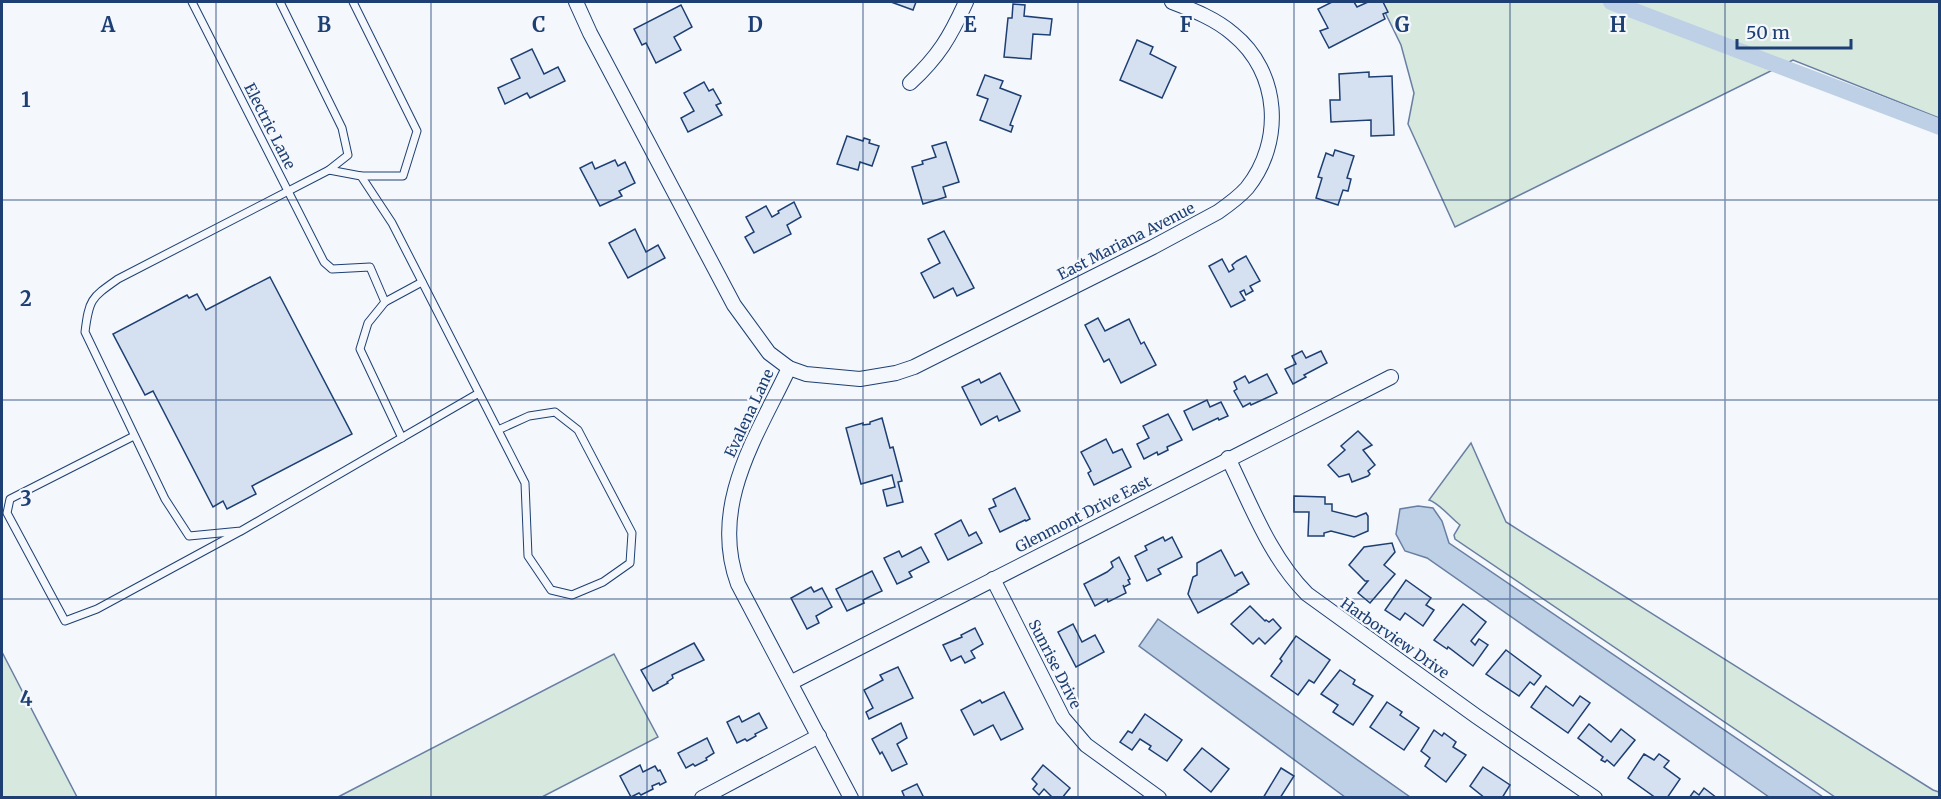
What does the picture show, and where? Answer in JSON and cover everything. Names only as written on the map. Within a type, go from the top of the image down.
[{"type":"street","name":"Evalena Lane","points":[[576,2],[734,305],[769,353],[789,368],[733,492],[728,532],[729,552],[738,584],[792,682],[851,798]]},
{"type":"street","points":[[910,83],[939,53],[948,40],[966,2]]},
{"type":"street","name":"East Mariana Avenue","points":[[789,368],[824,377],[860,379],[896,373],[914,367],[1172,237],[1218,212],[1246,189],[1264,159],[1272,126],[1272,108],[1264,74],[1256,60],[1234,34],[1220,24],[1172,2]]},
{"type":"street","name":"Glenmont Drive East","points":[[792,682],[1391,377]]},
{"type":"street","name":"Harborview Drive","points":[[1228,458],[1276,556],[1306,594],[1595,798]]},
{"type":"street","name":"Sunrise Drive","points":[[993,579],[1054,702],[1074,732],[1100,756],[1159,798]]},
{"type":"street","points":[[702,798],[819,736]]},
{"type":"lane","name":"Electric Lane","points":[[192,2],[324,262],[332,269],[370,267],[385,302]]},
{"type":"lane","points":[[241,531],[189,536],[165,499],[85,332],[88,312],[94,296],[118,279],[329,170],[348,155],[342,128],[280,2]]},
{"type":"lane","points":[[329,170],[361,176],[403,176],[417,131],[353,2]]},
{"type":"lane","points":[[361,176],[392,223],[525,483],[528,556],[551,590],[572,595],[603,582],[630,563],[632,534],[578,430],[555,412],[529,416],[498,430]]},
{"type":"lane","points":[[402,438],[360,349],[368,323],[385,302],[422,282]]},
{"type":"lane","points":[[134,436],[10,499],[7,513],[64,621],[97,609],[241,531],[479,393]]},
{"type":"shaded area","points":[[1380,2],[1939,2],[1939,118],[1793,60],[1455,227],[1408,124],[1414,93],[1401,45]]},
{"type":"shaded area","points":[[1471,443],[1506,522],[1939,792],[1939,797],[1835,797],[1455,539],[1454,535],[1460,525],[1441,507],[1429,500]]},
{"type":"shaded area","points":[[2,652],[77,797],[2,797]]},
{"type":"shaded area","points":[[614,654],[658,737],[542,797],[338,797]]},
{"type":"water","points":[[1418,506],[1433,508],[1442,521],[1449,543],[1823,797],[1769,797],[1427,558],[1405,551],[1396,534],[1400,509]]},
{"type":"water","points":[[1158,619],[1410,797],[1345,797],[1139,646]]},
{"type":"building","points":[[891,2],[916,2],[913,10]]},
{"type":"building","points":[[1332,2],[1354,2],[1357,7],[1368,2],[1383,2],[1388,12],[1383,14],[1385,19],[1329,48],[1320,31],[1328,28],[1318,9]]},
{"type":"building","points":[[1013,4],[1025,5],[1024,16],[1052,19],[1050,35],[1033,34],[1031,59],[1004,57],[1008,18],[1012,18]]},
{"type":"building","points":[[681,5],[692,27],[674,37],[681,50],[656,63],[646,43],[642,45],[634,29]]},
{"type":"building","points":[[1137,40],[1153,47],[1150,54],[1176,67],[1162,98],[1120,80]]},
{"type":"building","points":[[532,49],[544,74],[558,67],[565,81],[530,98],[527,93],[505,104],[498,88],[520,78],[511,59]]},
{"type":"building","points":[[1369,72],[1369,77],[1392,76],[1394,135],[1371,136],[1371,120],[1331,122],[1330,100],[1340,100],[1339,74]]},
{"type":"building","points":[[985,75],[1003,81],[1000,88],[1021,96],[1010,125],[1013,126],[1011,132],[980,120],[988,99],[977,95]]},
{"type":"building","points":[[704,82],[709,91],[713,89],[721,103],[716,105],[722,115],[688,132],[681,118],[694,111],[684,93]]},
{"type":"building","points":[[847,136],[863,141],[864,138],[870,140],[869,143],[879,146],[872,166],[860,162],[858,170],[837,164]]},
{"type":"building","points":[[946,142],[959,182],[943,187],[946,197],[923,204],[912,167],[936,157],[932,146]]},
{"type":"building","points":[[1335,150],[1354,156],[1347,178],[1351,179],[1348,191],[1343,190],[1338,205],[1316,198],[1322,178],[1318,177],[1326,153],[1333,156]]},
{"type":"building","points":[[615,160],[618,166],[625,162],[635,183],[619,191],[622,196],[600,206],[580,168],[592,162],[595,169]]},
{"type":"building","points":[[794,202],[801,217],[787,225],[791,234],[754,253],[745,237],[754,232],[746,217],[766,206],[772,217]]},
{"type":"building","points":[[635,229],[646,252],[658,245],[665,258],[628,278],[609,243]]},
{"type":"building","points":[[944,231],[974,288],[957,296],[953,288],[934,298],[921,273],[940,263],[928,239]]},
{"type":"building","points":[[1246,256],[1260,281],[1250,286],[1253,291],[1246,295],[1244,290],[1240,292],[1245,300],[1231,307],[1209,266],[1222,259],[1229,272],[1234,269],[1232,265]]},
{"type":"building","points":[[270,277],[352,434],[252,486],[256,494],[227,509],[223,501],[213,507],[153,391],[145,395],[113,334],[187,295],[189,298],[197,294],[206,310]]},
{"type":"building","points":[[1098,318],[1105,331],[1129,319],[1141,344],[1144,342],[1156,365],[1121,383],[1109,359],[1104,362],[1085,325]]},
{"type":"building","points":[[1302,351],[1306,358],[1321,351],[1327,363],[1304,375],[1306,377],[1293,384],[1285,369],[1296,364],[1292,356]]},
{"type":"building","points":[[1000,373],[1020,411],[999,421],[997,416],[981,425],[962,387],[979,379],[981,383]]},
{"type":"building","points":[[1267,374],[1277,393],[1243,407],[1234,391],[1237,389],[1234,382],[1245,376],[1249,383]]},
{"type":"building","points":[[1207,400],[1210,407],[1221,402],[1228,416],[1219,420],[1218,418],[1193,430],[1184,411]]},
{"type":"building","points":[[1168,414],[1182,440],[1167,447],[1168,450],[1158,455],[1157,452],[1144,459],[1137,444],[1149,438],[1143,426]]},
{"type":"building","points":[[882,418],[902,481],[898,482],[903,502],[887,506],[883,490],[895,487],[892,475],[861,484],[846,428],[863,423],[863,425],[870,424]]},
{"type":"building","points":[[1358,431],[1372,445],[1363,450],[1375,465],[1368,471],[1370,474],[1368,476],[1352,482],[1349,474],[1339,477],[1328,465],[1345,450],[1341,446]]},
{"type":"building","points":[[1106,439],[1113,453],[1122,449],[1131,467],[1094,485],[1088,473],[1091,471],[1081,452]]},
{"type":"building","points":[[1015,488],[1030,519],[1000,532],[989,509],[996,506],[993,499]]},
{"type":"building","points":[[1294,496],[1325,497],[1325,504],[1332,504],[1332,511],[1356,517],[1366,513],[1368,531],[1354,537],[1331,531],[1324,533],[1324,536],[1308,536],[1309,512],[1294,512]]},
{"type":"building","points":[[961,520],[969,536],[976,532],[982,543],[948,560],[935,534]]},
{"type":"building","points":[[1163,537],[1165,541],[1172,537],[1182,557],[1158,569],[1161,574],[1147,581],[1135,556],[1147,550],[1145,546]]},
{"type":"building","points":[[1392,543],[1395,552],[1384,565],[1395,574],[1370,603],[1358,593],[1368,581],[1365,581],[1349,565],[1364,547]]},
{"type":"building","points":[[921,547],[929,562],[909,572],[912,577],[897,584],[884,558],[899,551],[902,557]]},
{"type":"building","points":[[1221,550],[1235,576],[1242,572],[1249,584],[1198,613],[1188,594],[1193,577],[1197,575],[1197,563]]},
{"type":"building","points":[[1119,557],[1130,579],[1128,580],[1130,584],[1124,587],[1123,585],[1126,593],[1108,602],[1107,599],[1095,606],[1084,584],[1107,572],[1113,567],[1111,562]]},
{"type":"building","points":[[872,571],[882,591],[847,611],[836,589]]},
{"type":"building","points":[[1406,580],[1431,598],[1426,605],[1434,610],[1423,626],[1405,613],[1400,620],[1385,610]]},
{"type":"building","points":[[811,587],[814,592],[822,588],[832,607],[816,616],[819,623],[807,629],[791,598]]},
{"type":"building","points":[[1463,604],[1486,622],[1471,641],[1475,645],[1479,639],[1488,645],[1473,666],[1448,647],[1447,649],[1434,640]]},
{"type":"building","points":[[1250,606],[1265,621],[1269,622],[1273,619],[1281,628],[1265,644],[1259,638],[1253,644],[1231,624]]},
{"type":"building","points":[[1073,624],[1082,642],[1095,635],[1104,652],[1076,667],[1058,632]]},
{"type":"building","points":[[975,628],[983,644],[971,651],[975,658],[965,663],[961,656],[951,661],[943,645],[962,637],[961,635]]},
{"type":"building","points":[[1296,636],[1330,660],[1314,683],[1309,680],[1298,695],[1271,676]]},
{"type":"building","points":[[694,643],[704,660],[672,675],[673,678],[668,683],[653,691],[641,670]]},
{"type":"building","points":[[1506,650],[1541,676],[1534,685],[1530,682],[1519,696],[1486,674]]},
{"type":"building","points":[[898,667],[913,698],[869,719],[866,712],[873,708],[864,690],[883,680],[880,675]]},
{"type":"building","points":[[1340,670],[1355,680],[1353,684],[1373,696],[1353,725],[1333,712],[1338,705],[1321,694]]},
{"type":"building","points":[[1546,686],[1573,706],[1580,696],[1590,703],[1568,733],[1531,707]]},
{"type":"building","points":[[1004,692],[1023,729],[1001,740],[993,725],[974,735],[961,710],[980,700],[982,703]]},
{"type":"building","points":[[1387,702],[1402,712],[1400,715],[1419,728],[1404,750],[1370,727]]},
{"type":"building","points":[[759,713],[767,728],[747,741],[745,739],[737,743],[727,722],[739,716],[742,722]]},
{"type":"building","points":[[1145,714],[1182,740],[1167,761],[1149,749],[1151,746],[1140,739],[1132,750],[1120,742],[1128,731],[1132,733]]},
{"type":"building","points":[[901,723],[907,738],[897,744],[907,764],[892,771],[872,739]]},
{"type":"building","points":[[1589,724],[1611,742],[1621,729],[1635,740],[1614,766],[1607,760],[1605,762],[1601,760],[1603,757],[1578,738]]},
{"type":"building","points":[[1434,730],[1442,736],[1444,733],[1456,742],[1453,747],[1466,755],[1446,782],[1425,766],[1430,758],[1421,751]]},
{"type":"building","points":[[707,738],[714,753],[706,758],[707,760],[686,768],[678,753]]},
{"type":"building","points":[[1202,748],[1229,769],[1211,792],[1184,770]]},
{"type":"building","points":[[1644,754],[1654,760],[1659,754],[1669,761],[1664,767],[1680,779],[1667,798],[1656,798],[1628,778]]},
{"type":"building","points":[[640,765],[643,772],[655,766],[658,771],[660,770],[666,782],[652,786],[653,789],[641,795],[639,793],[631,797],[620,776]]},
{"type":"building","points":[[1043,765],[1070,788],[1062,798],[1053,798],[1044,789],[1039,795],[1033,789],[1037,784],[1032,779]]},
{"type":"building","points":[[1483,767],[1510,785],[1502,798],[1485,798],[1470,786]]},
{"type":"building","points":[[1281,768],[1294,776],[1280,798],[1263,798]]},
{"type":"building","points":[[917,784],[924,798],[905,798],[902,791]]},
{"type":"building","points":[[1704,788],[1717,798],[1689,798],[1694,791],[1699,795]]},
{"type":"waterway","points":[[1611,2],[1940,127]]}]
